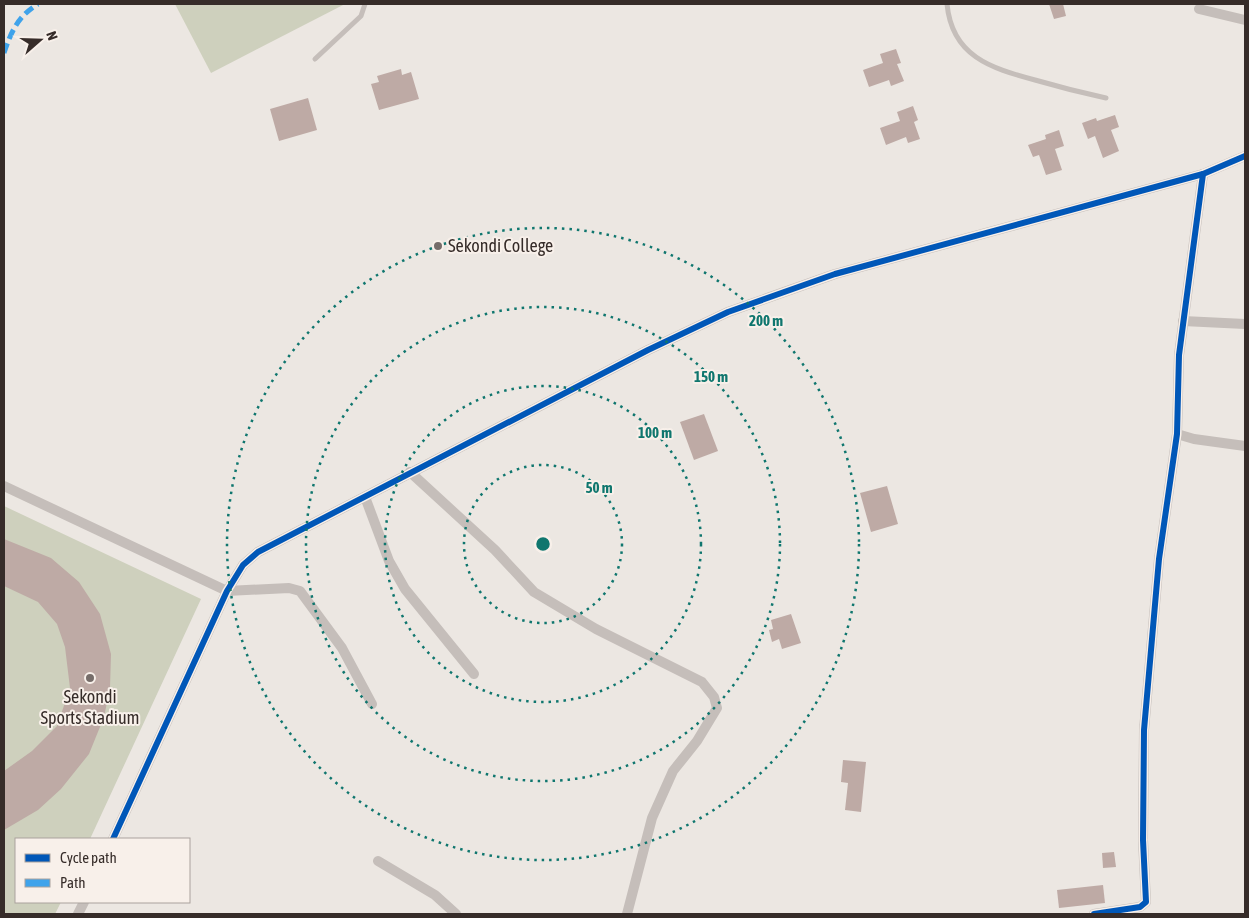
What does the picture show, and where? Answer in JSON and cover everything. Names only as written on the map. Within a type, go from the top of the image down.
[{"type":"street","points":[[1199,9],[1245,20]]},
{"type":"street","points":[[112,838],[227,591],[243,565],[258,552],[648,350],[728,312],[835,274],[1203,174],[1245,156]]},
{"type":"street","points":[[1094,914],[1140,907],[1146,902],[1143,840],[1144,730],[1159,559],[1177,434],[1179,355],[1203,174]]},
{"type":"street","points":[[1183,321],[1245,324]]},
{"type":"street","points":[[1177,434],[1194,439],[1245,446]]},
{"type":"street","points":[[410,472],[495,550],[534,592],[596,630],[702,682],[714,697],[717,708],[696,741],[673,771],[652,818],[627,914]]},
{"type":"street","points":[[4,486],[227,591],[289,588],[300,591],[342,648],[372,704]]},
{"type":"street","points":[[365,497],[390,561],[405,589],[474,674]]},
{"type":"street","points":[[378,861],[436,895],[456,914]]},
{"type":"lane","points":[[315,59],[361,16],[365,4]]},
{"type":"lane","points":[[947,4],[952,29],[959,40],[971,54],[993,68],[1106,98]]},
{"type":"green space","points":[[175,4],[345,4],[211,73]]},
{"type":"green space","points":[[4,506],[201,599],[90,838],[15,838],[15,903],[60,903],[55,914],[4,914]]},
{"type":"building","points":[[1049,4],[1063,4],[1066,16],[1054,19]]},
{"type":"building","points":[[896,49],[901,63],[897,64],[904,81],[891,86],[889,80],[869,87],[863,70],[883,63],[880,54]]},
{"type":"building","points":[[401,69],[402,75],[411,72],[419,99],[379,110],[371,84],[379,82],[377,76]]},
{"type":"building","points":[[308,98],[317,130],[279,141],[270,109]]},
{"type":"building","points":[[913,106],[918,120],[914,122],[920,139],[908,143],[906,137],[886,145],[880,128],[900,121],[897,112]]},
{"type":"building","points":[[1115,115],[1119,127],[1111,130],[1119,151],[1103,158],[1095,136],[1088,139],[1082,123],[1096,118],[1097,121]]},
{"type":"building","points":[[1059,130],[1064,146],[1055,149],[1062,170],[1046,175],[1039,155],[1033,157],[1028,145],[1046,139],[1045,135]]},
{"type":"building","points":[[704,414],[718,451],[694,460],[680,422]]},
{"type":"building","points":[[887,486],[898,524],[871,532],[860,493]]},
{"type":"building","name":"Sekondi Sports Stadium","points":[[4,539],[51,558],[79,582],[100,614],[111,654],[110,688],[104,717],[89,754],[61,789],[38,810],[4,830],[4,771],[32,751],[57,726],[70,688],[65,647],[57,624],[38,602],[4,586]]},
{"type":"building","points":[[791,614],[801,643],[782,649],[779,639],[772,642],[769,630],[773,629],[771,620]]},
{"type":"building","points":[[843,760],[866,762],[861,812],[845,810],[848,783],[841,782]]},
{"type":"building","points":[[1114,852],[1116,867],[1103,868],[1102,853]]},
{"type":"building","points":[[1103,885],[1105,903],[1059,908],[1057,890]]},
{"type":"marked path","points":[[4,53],[9,38],[20,19],[38,4]]},
{"type":"cycle path","points":[[113,838],[227,591],[243,565],[258,552],[648,350],[728,312],[835,274],[1203,174],[1245,156]]},
{"type":"cycle path","points":[[1094,914],[1140,907],[1146,902],[1143,840],[1144,730],[1159,559],[1177,434],[1179,355],[1203,174]]},
{"type":"place","name":"Sekondi College","points":[[438,246]]},
{"type":"place","name":"Sekondi Sports Stadium","points":[[90,678]]}]
